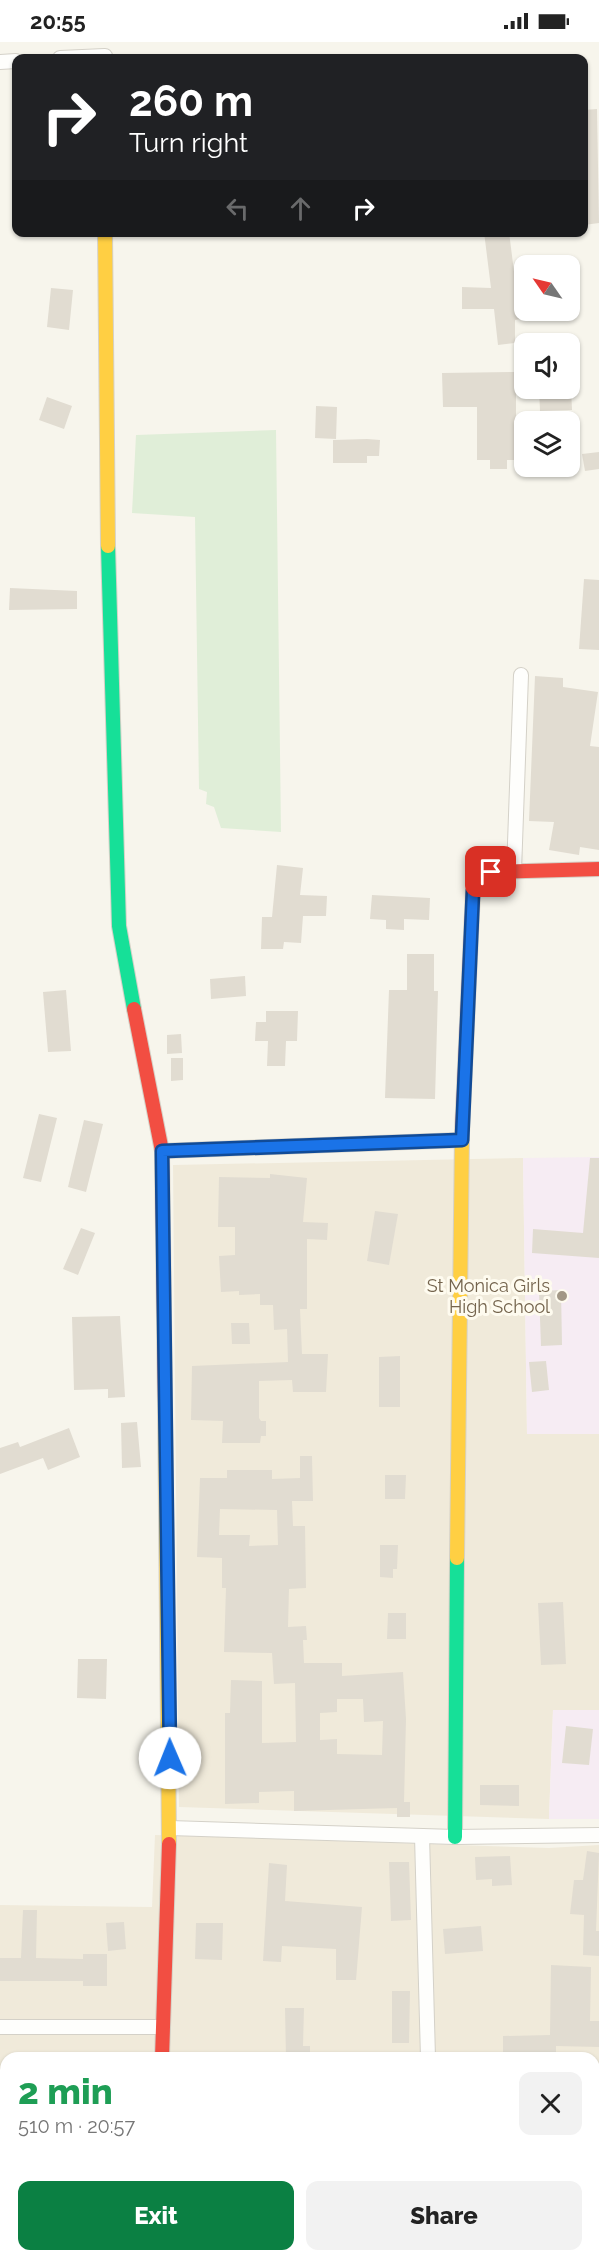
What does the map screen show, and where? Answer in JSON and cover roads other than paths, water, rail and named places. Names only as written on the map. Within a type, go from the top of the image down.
[{"type":"street","points":[[90,54],[105,52]]},
{"type":"street","points":[[105,237],[108,555],[119,926],[145,1075],[162,1151],[170,1828],[162,2052]]},
{"type":"street","points":[[514,871],[521,675]]},
{"type":"street","points":[[455,1837],[462,1140],[473,891],[479,879],[491,872],[599,869]]},
{"type":"street","points":[[162,1151],[462,1140]]},
{"type":"street","points":[[170,1828],[455,1837],[599,1835]]},
{"type":"street","points":[[422,1836],[428,2052]]},
{"type":"street","points":[[0,2027],[163,2027]]},
{"type":"place","name":"St Monica Girls High School","points":[[562,1296]]}]
